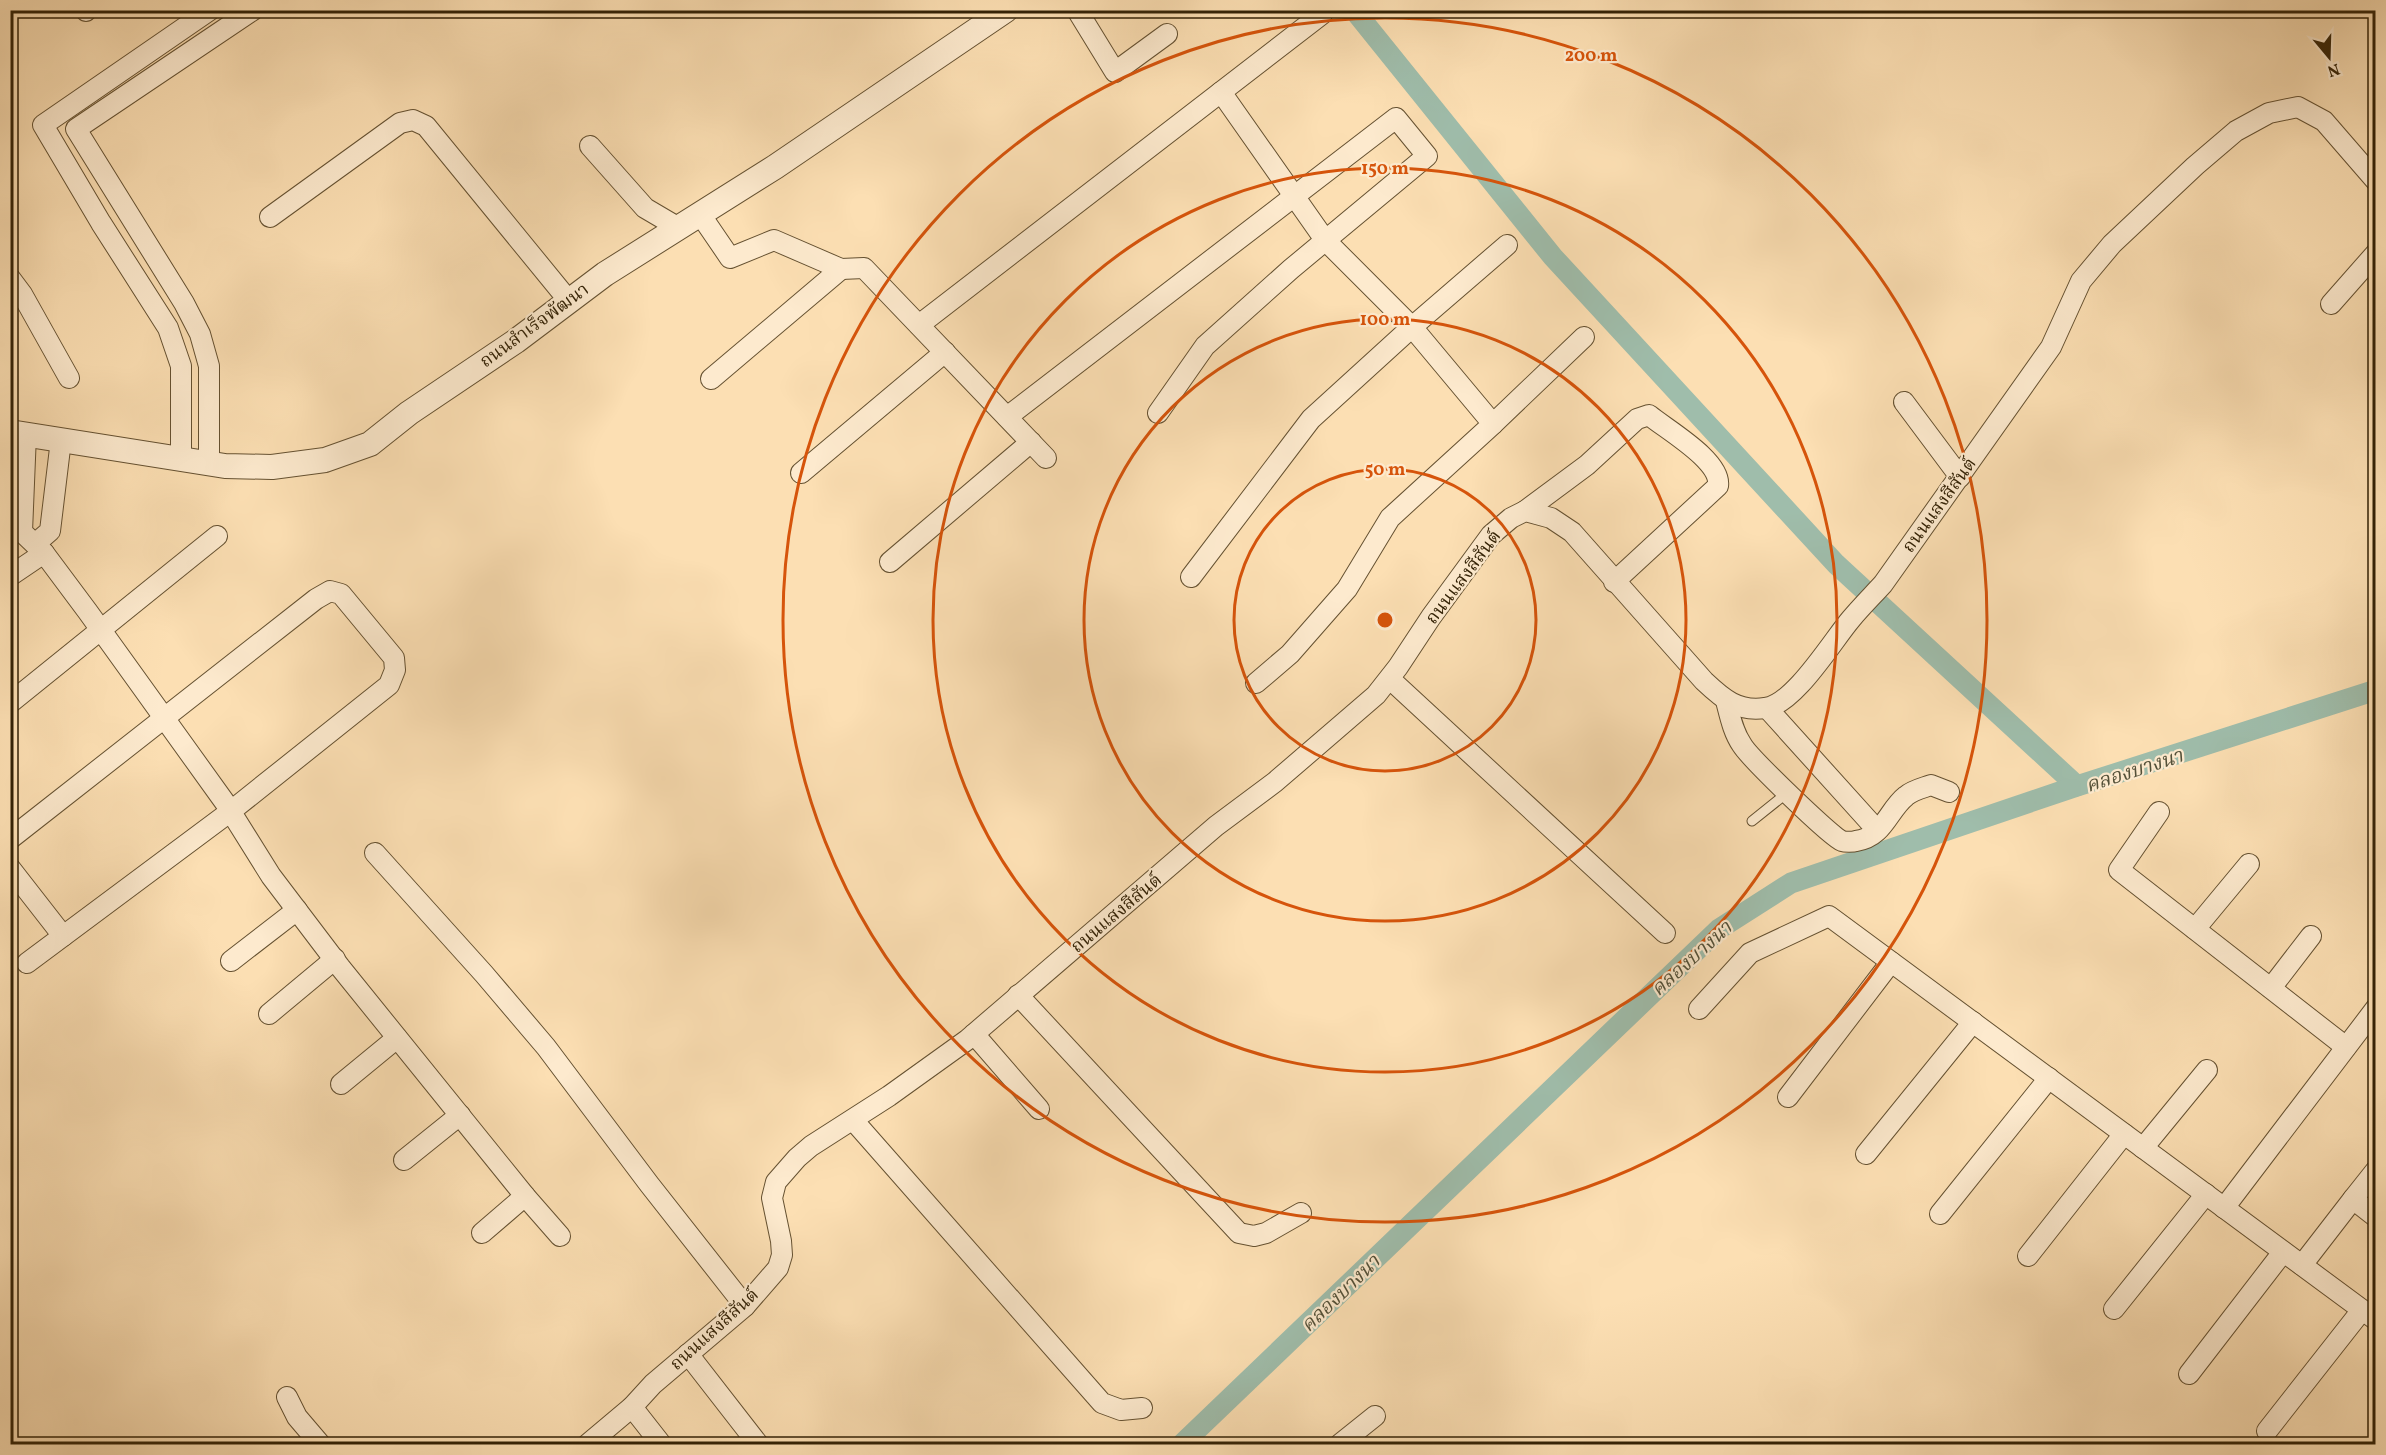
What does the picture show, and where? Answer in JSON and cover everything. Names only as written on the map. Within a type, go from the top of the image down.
[{"type":"street","points":[[43,125],[210,10]]},
{"type":"street","name":"ถนนสำเร็จพัฒนา","points":[[19,433],[209,464],[272,467],[325,460],[370,444],[409,412],[516,341],[605,274],[775,168],[1006,10]]},
{"type":"street","points":[[1077,10],[1115,72],[1167,34]]},
{"type":"street","points":[[43,125],[76,129],[245,13]]},
{"type":"street","points":[[919,325],[1322,14]]},
{"type":"street","points":[[1221,92],[1325,240],[1412,327],[1493,424]]},
{"type":"street","name":"ถนนแสงสีสันต์","points":[[1767,708],[1781,701],[1809,675],[1850,620],[1883,584],[1918,531],[1960,477],[2051,347],[2081,281],[2112,244],[2195,166],[2236,131],[2269,113],[2298,107],[2324,121],[2376,181]]},
{"type":"street","points":[[1007,417],[1396,118],[1427,156],[1325,240],[1205,346],[1158,413]]},
{"type":"street","points":[[270,217],[400,123],[413,120],[426,126],[569,300]]},
{"type":"street","points":[[43,125],[168,328],[181,366],[181,459]]},
{"type":"street","points":[[76,129],[184,303],[200,334],[209,366],[209,464]]},
{"type":"street","points":[[590,146],[645,208],[679,228]]},
{"type":"street","points":[[700,214],[730,258],[774,240],[841,269],[864,268],[1046,458]]},
{"type":"street","points":[[124,258],[146,243]]},
{"type":"street","points":[[1191,578],[1311,419],[1506,245]]},
{"type":"street","points":[[2331,304],[2376,253]]},
{"type":"street","points":[[711,379],[841,269]]},
{"type":"street","points":[[10,278],[22,294],[69,378]]},
{"type":"street","points":[[1256,683],[1290,654],[1347,589],[1390,518],[1584,337]]},
{"type":"street","points":[[801,473],[945,352]]},
{"type":"street","points":[[1904,402],[1960,477]]},
{"type":"street","name":"ถนนแสงสีสันต์","points":[[588,1444],[632,1407],[653,1384],[745,1306],[778,1268],[782,1255],[780,1229],[772,1198],[776,1182],[810,1146],[853,1120],[974,1034],[1216,826],[1305,757],[1376,695],[1491,535],[1511,518],[1525,512],[1587,465],[1637,419],[1649,416],[1710,462],[1717,472],[1718,486],[1614,582]]},
{"type":"street","points":[[19,433],[32,538],[231,811],[271,876],[397,1038],[560,1236]]},
{"type":"street","points":[[10,576],[32,538],[61,440]]},
{"type":"street","points":[[890,562],[1031,442]]},
{"type":"street","points":[[1525,512],[1551,518],[1572,532],[1704,681],[1726,701],[1745,708],[1767,708],[1878,830]]},
{"type":"street","points":[[10,702],[217,536]]},
{"type":"street","points":[[10,839],[316,599],[330,591],[341,594],[393,658],[395,670],[389,685],[231,811],[27,963]]},
{"type":"street","points":[[1389,679],[1665,933]]},
{"type":"street","points":[[1726,701],[1735,732],[1742,746],[1787,793],[1841,841],[1856,842],[1878,830],[1905,796],[1931,785],[1949,792]]},
{"type":"street","points":[[2159,812],[2119,870],[2346,1047]]},
{"type":"street","points":[[375,853],[546,1047],[745,1306]]},
{"type":"street","points":[[2195,929],[2249,864]]},
{"type":"street","points":[[10,868],[63,936]]},
{"type":"street","points":[[231,962],[297,910]]},
{"type":"street","points":[[1699,1009],[1750,952],[1828,916],[2369,1315],[2267,1431]]},
{"type":"street","points":[[2271,988],[2311,936]]},
{"type":"street","points":[[269,1014],[334,959]]},
{"type":"street","points":[[1788,1097],[1891,962]]},
{"type":"street","points":[[1018,995],[1239,1233],[1254,1236],[1266,1233],[1301,1213]]},
{"type":"street","points":[[2224,1208],[2376,1008]]},
{"type":"street","points":[[1866,1154],[1973,1022]]},
{"type":"street","points":[[974,1034],[1039,1108]]},
{"type":"street","points":[[341,1084],[397,1038]]},
{"type":"street","points":[[2143,1148],[2207,1070]]},
{"type":"street","points":[[1940,1214],[2049,1078]]},
{"type":"street","points":[[404,1160],[460,1116]]},
{"type":"street","points":[[853,1120],[1102,1403],[1121,1410],[1142,1408]]},
{"type":"street","points":[[2028,1256],[2124,1134]]},
{"type":"street","points":[[2302,1265],[2376,1170]]},
{"type":"street","points":[[2114,1310],[2206,1194]]},
{"type":"street","points":[[482,1233],[525,1196]]},
{"type":"street","points":[[2353,1199],[2376,1217]]},
{"type":"street","points":[[2189,1374],[2283,1252]]},
{"type":"street","points":[[688,1354],[759,1444]]},
{"type":"street","points":[[286,1397],[297,1417],[320,1444]]},
{"type":"street","points":[[632,1407],[661,1444]]},
{"type":"street","points":[[1340,1444],[1375,1416]]},
{"type":"lane","points":[[1752,821],[1787,793]]},
{"type":"waterway","points":[[1354,10],[1553,257],[1836,564],[2077,786]]},
{"type":"waterway","name":"คลองบางนา","points":[[1182,1444],[1719,929],[1791,883],[2077,786],[2376,690]]}]
